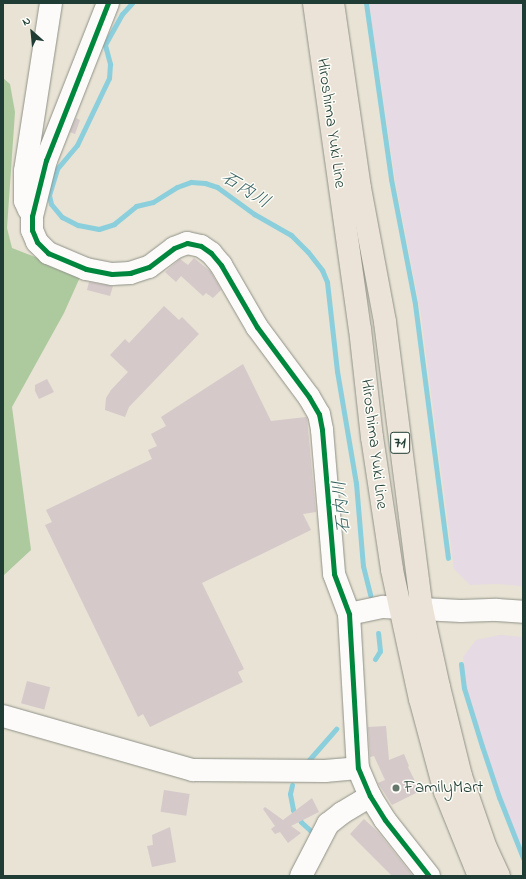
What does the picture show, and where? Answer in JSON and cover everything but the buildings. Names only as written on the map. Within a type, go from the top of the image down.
[{"type":"main road","points":[[301,3],[328,193],[352,267]]},
{"type":"main road","name":"Hiroshima Yuki Line","points":[[314,3],[352,267],[372,437],[399,608],[420,699],[445,792],[479,876]]},
{"type":"main road","name":"Hiroshima Yuki Line","points":[[333,3],[360,188],[385,322],[422,609],[461,776],[486,848],[499,876]]},
{"type":"street","points":[[32,216],[25,201],[25,171],[51,3]]},
{"type":"street","points":[[108,3],[46,160],[32,216],[32,230],[37,242],[48,253],[86,269],[112,274],[130,273],[149,267],[174,248],[187,243],[201,246],[211,253],[221,265],[257,327],[309,397],[319,414],[322,430],[334,574],[350,614],[358,768],[370,796],[385,820],[429,876]]},
{"type":"street","points":[[350,614],[383,607],[523,612]]},
{"type":"street","points":[[3,716],[193,770],[325,771],[358,768]]},
{"type":"street","points":[[301,876],[328,824],[338,815],[370,796]]},
{"type":"shaded area","points":[[369,3],[523,3],[523,586],[496,584],[470,585],[454,569],[421,315],[395,179]]},
{"type":"shaded area","points":[[500,635],[523,637],[523,852],[503,802],[466,688],[463,657],[476,640]]},
{"type":"green space","points":[[3,78],[10,84],[15,112],[7,228],[12,248],[81,275],[64,313],[12,407],[31,550],[3,576]]},
{"type":"waterway","name":"石内川","points":[[132,3],[122,14],[105,45],[110,64],[109,78],[77,145],[57,169],[49,195],[51,204],[62,217],[78,225],[99,229],[114,224],[136,206],[153,202],[177,187],[191,182],[205,183],[217,187],[254,214],[291,235],[308,252],[322,270],[327,282],[337,371],[356,483],[363,566],[370,595]]},
{"type":"waterway","points":[[366,3],[391,179],[415,304],[448,558]]},
{"type":"waterway","name":"石内川","points":[[375,659],[380,651],[378,633]]},
{"type":"waterway","points":[[461,664],[464,688],[482,746],[499,797],[523,858]]},
{"type":"waterway","name":"石内川","points":[[308,761],[336,729]]},
{"type":"waterway","name":"石内川","points":[[292,785],[290,794],[293,810],[301,822],[312,832]]},
{"type":"cycle path","points":[[108,3],[46,160],[32,216],[32,230],[37,242],[48,253],[86,269],[112,274],[130,273],[149,267],[174,248],[187,243],[201,246],[211,253],[221,265],[257,327],[309,397],[319,414],[322,430],[334,574],[349,614],[358,768],[370,796],[385,820],[429,876]]},
{"type":"place","name":"FamilyMart","points":[[396,788]]}]
